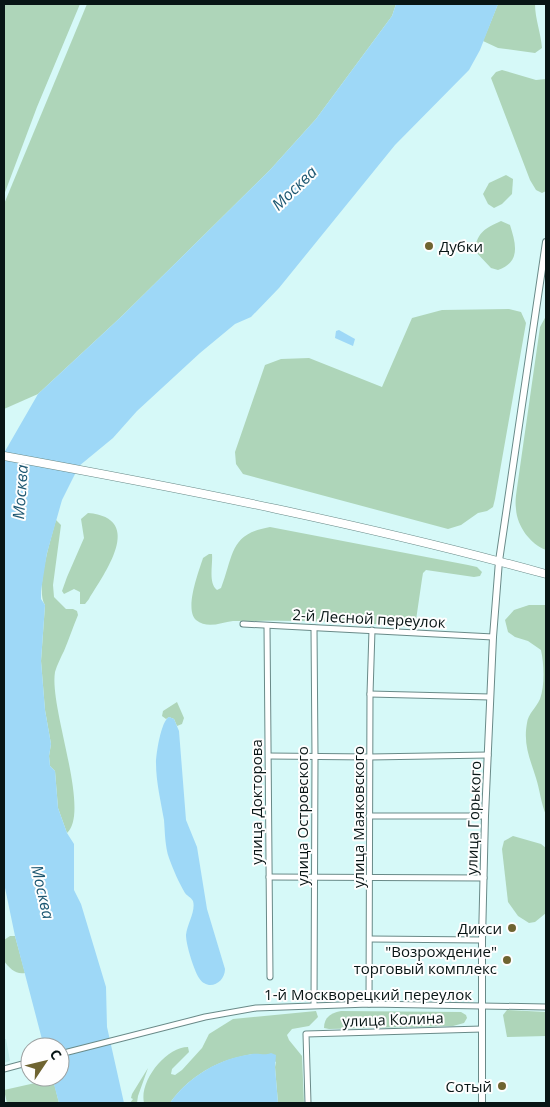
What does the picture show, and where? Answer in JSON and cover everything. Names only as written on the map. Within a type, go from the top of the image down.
[{"type":"highway","points":[[4,456],[138,480],[260,505],[499,561],[546,574]]},
{"type":"main road","name":"улица Горького","points":[[482,1103],[482,940],[493,636],[499,561],[546,242]]},
{"type":"street","name":"2-й Лесной переулок","points":[[243,624],[493,636]]},
{"type":"street","name":"улица Докторова","points":[[266,626],[269,756],[270,977]]},
{"type":"street","name":"улица Островского","points":[[314,628],[314,1005]]},
{"type":"street","name":"улица Маяковского","points":[[370,1004],[369,816],[372,630]]},
{"type":"street","points":[[370,694],[490,697]]},
{"type":"street","points":[[269,756],[488,755]]},
{"type":"street","points":[[369,816],[485,816]]},
{"type":"street","points":[[269,876],[484,878]]},
{"type":"street","points":[[370,939],[482,940]]},
{"type":"street","name":"1-й Москворецкий переулок","points":[[70,1051],[192,1020],[256,1008],[370,1004],[546,1007]]},
{"type":"street","name":"улица Колина","points":[[308,1103],[306,1034],[482,1029]]},
{"type":"street","points":[[4,1069],[20,1065]]},
{"type":"shaded area","points":[[4,1039],[6,1039],[10,1061],[4,1063]]},
{"type":"green space","points":[[4,4],[80,4],[37,107],[4,195]]},
{"type":"green space","points":[[87,4],[396,4],[392,16],[316,119],[270,170],[122,316],[38,394],[4,409],[4,204]]},
{"type":"green space","points":[[498,4],[535,4],[542,48],[535,53],[498,48],[483,41]]},
{"type":"green space","points":[[502,70],[536,80],[546,79],[546,191],[542,193],[536,190],[530,180],[491,78],[496,72]]},
{"type":"green space","points":[[506,175],[513,179],[512,194],[502,204],[494,208],[488,204],[483,194],[489,183]]},
{"type":"green space","points":[[501,221],[510,225],[515,252],[510,262],[498,270],[491,268],[474,250],[483,231]]},
{"type":"green space","points":[[509,309],[521,312],[526,323],[495,499],[493,507],[487,511],[478,513],[461,525],[448,529],[243,474],[236,464],[235,452],[265,365],[281,359],[309,358],[382,387],[412,318],[442,310]]},
{"type":"green space","points":[[546,316],[546,550],[525,534],[519,522],[516,504],[540,327]]},
{"type":"green space","points":[[88,513],[105,517],[115,525],[118,536],[111,562],[89,599],[85,604],[80,604],[80,592],[74,589],[64,594],[62,591],[84,538],[81,519]]},
{"type":"green space","points":[[56,520],[61,525],[53,585],[54,597],[66,609],[77,611],[78,615],[55,672],[58,709],[68,758],[74,804],[73,821],[67,833],[58,808],[55,771],[50,766],[51,744],[45,710],[41,661],[45,605],[42,598],[43,576]]},
{"type":"green space","points":[[270,527],[468,565],[477,567],[482,572],[480,576],[474,577],[426,570],[423,573],[416,620],[412,626],[285,621],[233,621],[209,625],[196,620],[191,608],[192,599],[203,558],[212,554],[212,578],[214,587],[217,590],[221,588],[231,556],[240,541],[257,530]]},
{"type":"green space","points":[[529,605],[546,605],[546,815],[526,738],[530,714],[540,699],[543,687],[541,650],[528,641],[515,637],[508,632],[505,620],[514,610]]},
{"type":"green space","points":[[177,702],[184,718],[182,724],[177,726],[174,719],[169,717],[166,719],[162,716],[163,711]]},
{"type":"green space","points":[[513,836],[541,844],[546,848],[546,913],[535,922],[529,923],[518,916],[508,902],[502,849],[504,841]]},
{"type":"green space","points":[[10,936],[15,936],[25,973],[13,970],[4,961],[4,940]]},
{"type":"green space","points":[[507,1010],[546,1012],[546,1036],[507,1037],[503,1015]]},
{"type":"green space","points":[[316,1011],[318,1017],[309,1026],[292,1029],[287,1035],[302,1056],[304,1103],[278,1103],[276,1062],[263,1055],[255,1054],[219,1063],[210,1068],[184,1087],[170,1103],[144,1103],[146,1085],[150,1076],[163,1059],[171,1053],[188,1047],[189,1052],[172,1069],[171,1074],[175,1075],[202,1048],[209,1034],[233,1019]]},
{"type":"green space","points":[[341,1011],[461,1012],[467,1018],[464,1023],[453,1026],[324,1028],[325,1021],[329,1016]]},
{"type":"green space","points":[[148,1068],[137,1103],[130,1103],[133,1099],[131,1098],[132,1094]]},
{"type":"green space","points":[[20,1086],[55,1087],[59,1103],[7,1103],[4,1090]]},
{"type":"water","name":"Москва","points":[[396,4],[498,4],[480,50],[469,70],[395,145],[279,288],[251,317],[235,324],[200,353],[137,411],[113,438],[79,466],[62,500],[47,553],[41,591],[41,599],[45,605],[41,661],[45,710],[51,744],[50,766],[55,771],[58,808],[67,833],[74,844],[74,890],[81,904],[106,987],[107,1027],[124,1103],[59,1103],[55,1087],[70,1087],[70,1037],[41,1037],[15,936],[4,883],[4,453],[38,394],[122,316],[270,170],[316,119],[392,16]]},
{"type":"water","points":[[339,330],[355,339],[353,346],[335,338],[336,331]]},
{"type":"water","points":[[169,717],[174,719],[179,731],[186,820],[197,847],[207,909],[225,969],[219,982],[211,985],[199,978],[187,945],[186,935],[194,905],[181,885],[171,862],[165,839],[156,763],[161,731]]},
{"type":"water","points":[[271,1053],[276,1055],[278,1103],[170,1103],[186,1085],[217,1064],[240,1056]]},
{"type":"place","name":"Дубки","points":[[429,246]]},
{"type":"place","name":"Дикси","points":[[512,928]]},
{"type":"place","name":"\"Возрождение\" торговый комплекс","points":[[507,960]]},
{"type":"place","name":"Сотый","points":[[502,1086]]}]
